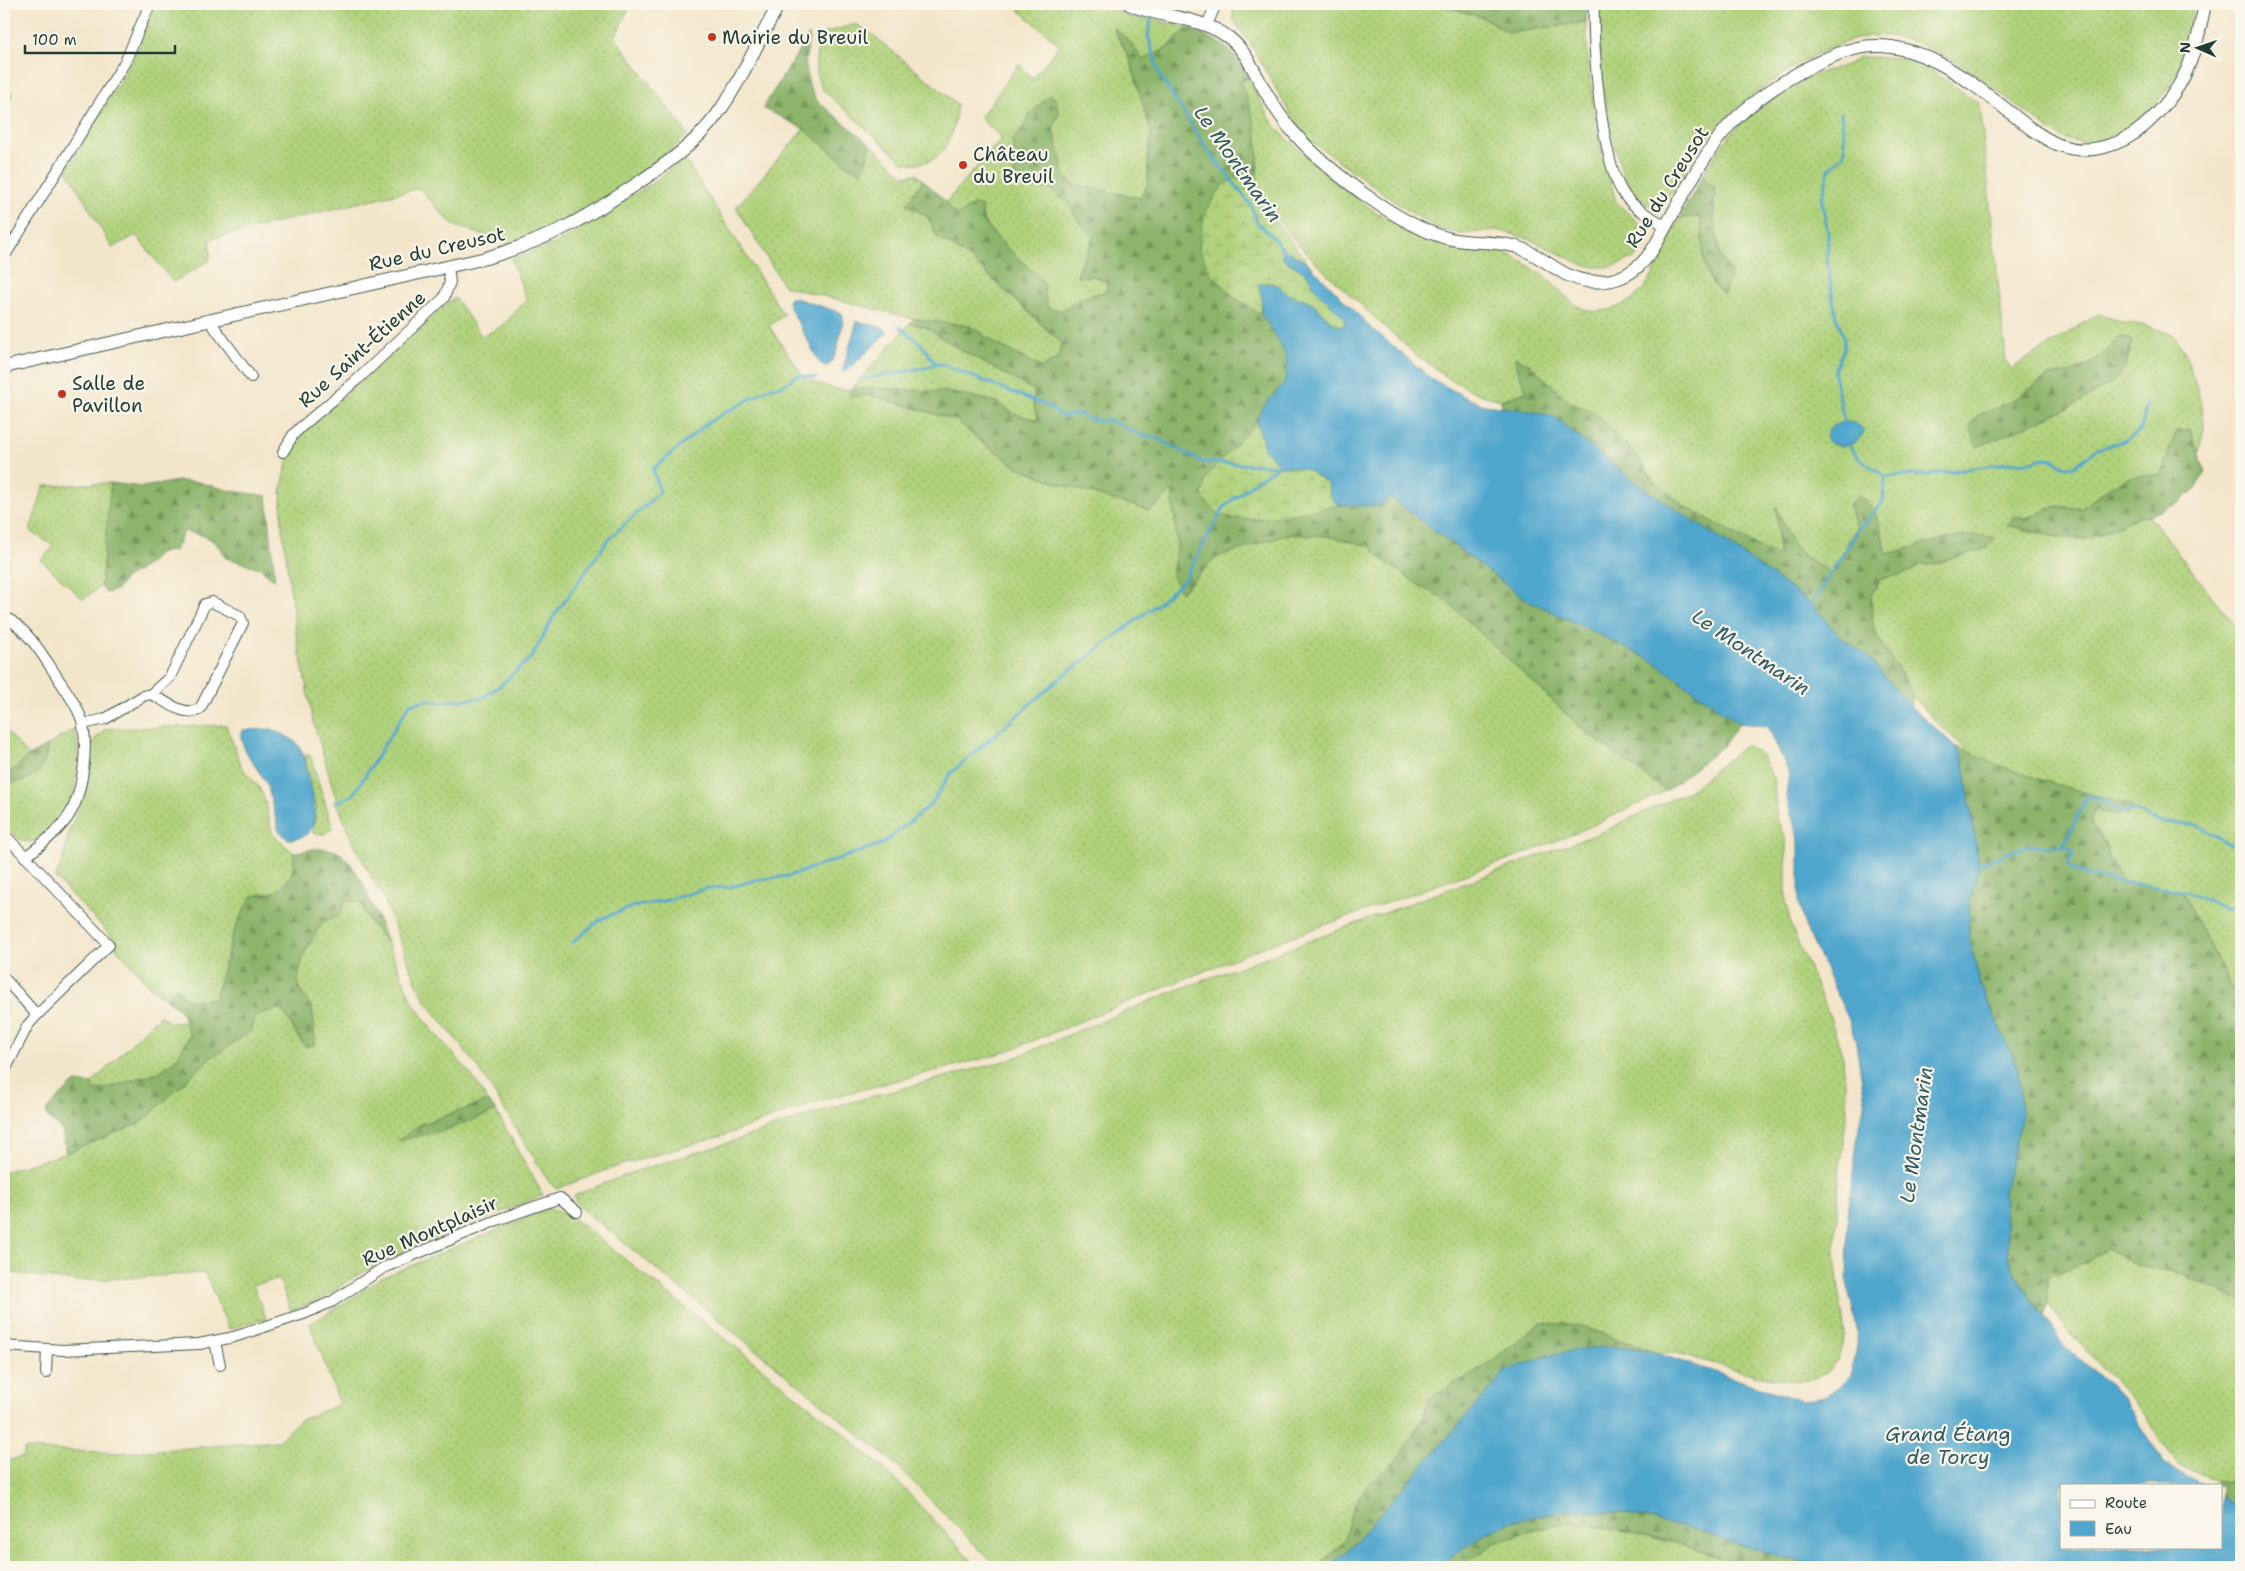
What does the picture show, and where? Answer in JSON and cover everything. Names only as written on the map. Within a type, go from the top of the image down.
[{"type":"street","points":[[4,257],[118,74],[134,44],[150,4]]},
{"type":"street","name":"Rue du Creusot","points":[[4,367],[448,266],[510,251],[554,235],[599,209],[684,150],[715,117],[779,4]]},
{"type":"street","name":"Rue du Creusot","points":[[1129,4],[1151,12],[1190,19],[1207,25],[1231,39],[1249,60],[1282,119],[1314,153],[1385,208],[1417,228],[1449,239],[1511,245],[1532,254],[1564,275],[1601,282],[1613,280],[1636,269],[1645,260],[1711,149],[1736,118],[1763,96],[1810,68],[1836,56],[1863,47],[1890,46],[1903,49],[1941,64],[1982,90],[2043,137],[2056,144],[2070,148],[2094,149],[2124,140],[2140,129],[2158,113],[2181,84],[2194,54],[2205,4]]},
{"type":"street","points":[[1207,25],[1216,4]]},
{"type":"street","points":[[1594,4],[1594,39],[1600,99],[1603,124],[1614,171],[1624,195],[1632,203],[1666,226]]},
{"type":"street","name":"Rue Saint-Étienne","points":[[283,452],[293,435],[301,427],[358,379],[444,298],[450,282],[448,266]]},
{"type":"street","points":[[209,320],[251,377]]},
{"type":"street","points":[[83,724],[105,719],[143,696],[151,694],[170,677],[205,604],[212,602],[240,616],[243,622],[200,709],[194,713],[186,712],[151,694]]},
{"type":"street","points":[[4,616],[16,623],[38,647],[67,690],[83,724],[83,769],[72,811],[65,822],[47,841],[26,857]]},
{"type":"street","points":[[4,834],[109,945],[28,1025],[4,1072]]},
{"type":"street","points":[[4,978],[37,1015]]},
{"type":"street","name":"Rue Montplaisir","points":[[4,1346],[47,1349],[215,1342],[321,1307],[384,1268],[520,1211],[560,1198],[577,1212]]},
{"type":"street","points":[[215,1342],[220,1365]]},
{"type":"street","points":[[46,1373],[47,1349]]},
{"type":"green space","points":[[155,4],[628,4],[630,6],[615,37],[688,135],[652,167],[584,210],[551,229],[510,244],[453,225],[419,188],[210,239],[210,260],[173,282],[136,235],[112,248],[67,170],[133,59]]},
{"type":"green space","points":[[1012,4],[1105,4],[1131,18],[1154,19],[1188,28],[1167,48],[1143,60],[1129,41],[1114,29],[1131,62],[1151,133],[1148,183],[1140,198],[1073,184],[1065,176],[1053,129],[1059,112],[1032,112],[1020,132],[1012,140],[1015,181],[1023,187],[1051,189],[1069,204],[1079,222],[1093,237],[1089,250],[1078,267],[1106,281],[1107,291],[1082,298],[1060,311],[1049,308],[1044,296],[1044,283],[988,227],[975,204],[956,217],[946,202],[1002,138],[980,118],[1019,64],[1032,79],[1060,45]]},
{"type":"green space","points":[[1233,4],[1435,4],[1482,17],[1509,33],[1586,22],[1588,63],[1598,133],[1616,202],[1651,234],[1636,257],[1612,267],[1595,267],[1581,264],[1527,238],[1497,230],[1460,234],[1437,228],[1407,210],[1310,140],[1293,119],[1252,46],[1233,19]]},
{"type":"green space","points":[[1435,4],[1587,4],[1586,22],[1509,33],[1482,17]]},
{"type":"green space","points":[[1599,4],[2194,4],[2183,56],[2172,82],[2158,101],[2141,118],[2132,125],[2108,137],[2086,142],[2072,141],[2064,138],[2049,130],[1975,75],[1941,54],[1905,39],[1887,36],[1864,37],[1839,45],[1812,57],[1759,91],[1736,110],[1700,146],[1675,188],[1658,209],[1647,204],[1634,192],[1626,182],[1620,165],[1605,101],[1599,43]]},
{"type":"green space","points":[[856,24],[868,31],[957,104],[956,116],[949,139],[937,156],[928,161],[917,163],[903,162],[822,89],[817,75],[816,61],[818,47],[824,33]]},
{"type":"green space","points":[[1113,27],[1129,41],[1143,60],[1167,48],[1188,28],[1224,46],[1236,58],[1248,78],[1240,82],[1256,131],[1258,154],[1256,182],[1235,178],[1199,248],[1210,272],[1234,297],[1261,314],[1281,344],[1288,363],[1285,382],[1262,408],[1257,421],[1207,477],[1268,517],[1338,505],[1380,506],[1390,497],[1524,598],[1653,661],[1739,723],[1723,746],[1666,791],[1586,732],[1442,597],[1423,588],[1384,561],[1370,546],[1328,536],[1289,534],[1217,557],[1181,592],[1172,576],[1177,544],[1172,491],[1150,511],[1054,482],[1016,466],[980,441],[956,420],[871,395],[850,397],[851,390],[873,388],[947,392],[997,402],[1013,414],[1039,420],[1033,404],[1035,391],[956,347],[926,327],[910,323],[914,319],[970,326],[997,344],[1042,368],[1059,357],[1061,342],[970,258],[937,237],[928,217],[907,204],[923,180],[946,202],[956,216],[975,204],[982,207],[983,221],[994,235],[1045,283],[1044,296],[1049,308],[1060,311],[1082,298],[1107,291],[1106,281],[1093,276],[1077,277],[1093,237],[1079,222],[1069,204],[1051,189],[1023,187],[1015,181],[1012,140],[1020,132],[1032,112],[1049,95],[1056,99],[1059,112],[1053,129],[1065,176],[1072,184],[1140,198],[1148,183],[1151,133],[1131,62]]},
{"type":"green space","points":[[809,35],[805,65],[809,85],[816,100],[871,145],[862,173],[847,165],[804,129],[763,108]]},
{"type":"green space","points":[[1859,57],[1901,58],[1926,67],[1980,104],[2006,360],[2011,369],[2098,314],[2122,322],[2147,326],[2173,335],[2184,350],[2202,404],[2204,427],[2199,454],[2190,430],[2176,431],[2161,476],[2110,486],[2081,509],[2057,506],[2007,525],[2047,535],[2070,539],[2087,539],[2133,519],[2149,516],[2241,633],[2241,992],[2233,991],[2182,892],[2122,881],[2109,860],[2108,847],[2091,823],[2093,811],[2127,815],[2133,806],[2050,783],[1987,762],[1972,755],[1934,720],[1913,696],[1873,630],[1871,595],[1881,579],[1910,572],[1920,564],[1929,565],[1988,548],[1994,538],[1955,538],[1887,554],[1879,522],[1871,504],[1858,496],[1849,505],[1857,528],[1831,573],[1802,555],[1790,539],[1776,508],[1780,556],[1763,549],[1684,506],[1653,480],[1635,454],[1595,412],[1571,403],[1529,364],[1515,358],[1528,392],[1501,400],[1479,394],[1453,381],[1416,355],[1324,271],[1290,235],[1270,209],[1256,182],[1259,158],[1240,82],[1248,78],[1279,131],[1336,183],[1372,210],[1411,232],[1452,248],[1492,249],[1504,252],[1520,260],[1541,275],[1578,306],[1585,310],[1602,311],[1619,307],[1632,299],[1643,288],[1660,262],[1680,218],[1700,217],[1706,269],[1715,287],[1724,294],[1731,273],[1720,256],[1714,221],[1715,188],[1702,176],[1730,135],[1759,109],[1817,74],[1855,61]],"holes":[[[2121,336],[2130,353],[2124,369],[2113,382],[2069,408],[1977,447],[1971,424],[1977,417],[2016,399],[2048,376],[2073,372],[2098,359]]]},
{"type":"green space","points":[[4,86],[13,94],[4,109]]},
{"type":"green space","points":[[804,129],[847,165],[861,173],[871,145],[904,176],[916,174],[923,180],[907,205],[928,217],[937,237],[970,258],[1061,343],[1059,357],[1042,368],[997,344],[970,326],[914,319],[784,286],[736,207]]},
{"type":"green space","points":[[684,158],[784,315],[769,326],[805,379],[835,389],[851,390],[956,420],[980,441],[1016,466],[1054,482],[1150,511],[1172,490],[1177,544],[1172,576],[1181,592],[1217,557],[1289,534],[1328,536],[1370,546],[1384,561],[1423,587],[1442,597],[1586,732],[1666,791],[1578,832],[1509,859],[1263,947],[1015,1048],[989,1057],[821,1100],[725,1135],[618,1166],[556,1189],[549,1182],[478,1067],[428,1004],[416,982],[384,899],[353,843],[337,802],[313,720],[296,634],[282,525],[281,491],[289,456],[300,436],[443,307],[455,298],[482,337],[502,326],[527,300],[511,259],[557,243],[654,182]]},
{"type":"green space","points":[[1702,176],[1715,188],[1714,221],[1720,256],[1731,273],[1724,294],[1715,286],[1706,268],[1700,217],[1680,218]]},
{"type":"green space","points":[[1235,178],[1248,181],[1266,210],[1309,264],[1290,252],[1283,259],[1307,274],[1315,289],[1344,318],[1345,326],[1334,323],[1311,302],[1289,295],[1269,282],[1258,285],[1262,298],[1261,314],[1234,297],[1210,272],[1199,248],[1205,212],[1222,186]]},
{"type":"green space","points":[[910,323],[926,327],[956,347],[1035,391],[1033,404],[1039,421],[1013,414],[997,402],[947,392],[873,388],[851,390]]},
{"type":"green space","points":[[2121,336],[2132,341],[2124,369],[2113,382],[2069,408],[1977,447],[1970,431],[1971,424],[1977,416],[2016,399],[2048,376],[2073,372],[2098,359]]},
{"type":"green space","points":[[1515,357],[1529,364],[1571,403],[1595,412],[1635,454],[1653,480],[1684,506],[1779,556],[1776,506],[1790,539],[1802,555],[1830,572],[1857,528],[1849,505],[1858,496],[1872,508],[1876,515],[1887,554],[1955,537],[1983,536],[1995,538],[1988,548],[1929,565],[1920,564],[1910,572],[1881,579],[1873,592],[1871,611],[1873,625],[1884,649],[1913,696],[1910,706],[1866,655],[1841,638],[1812,604],[1635,482],[1553,416],[1525,410],[1502,408],[1501,400],[1527,392]]},
{"type":"green space","points":[[1257,421],[1264,448],[1280,466],[1306,469],[1328,484],[1330,495],[1338,505],[1284,516],[1257,518],[1230,517],[1211,507],[1202,496],[1206,477]]},
{"type":"green space","points":[[2190,430],[2205,471],[2197,487],[2180,502],[2149,516],[2139,516],[2087,539],[2057,536],[2007,525],[2015,516],[2027,518],[2057,506],[2081,509],[2118,483],[2138,476],[2161,476],[2176,431]]},
{"type":"green space","points":[[179,481],[198,482],[227,490],[267,496],[275,580],[260,568],[226,558],[218,546],[209,539],[199,534],[184,531],[175,550],[160,553],[150,563],[123,580],[118,589],[106,593],[101,586],[111,483],[142,487]]},
{"type":"green space","points":[[111,483],[101,586],[83,599],[41,560],[54,546],[30,531],[44,486]]},
{"type":"green space","points":[[226,725],[242,768],[259,787],[266,803],[272,833],[293,853],[295,862],[291,875],[278,891],[253,896],[233,934],[215,998],[188,1001],[176,987],[166,998],[154,991],[115,947],[118,943],[55,878],[62,863],[70,828],[82,801],[89,774],[92,742],[105,729]]},
{"type":"green space","points":[[75,728],[77,748],[76,779],[67,808],[36,840],[26,842],[21,840],[4,824],[4,781],[11,784],[46,756],[47,746]]},
{"type":"green space","points":[[4,729],[29,756],[9,773],[4,772]]},
{"type":"green space","points":[[1746,745],[1762,755],[1774,781],[1777,818],[1786,840],[1786,903],[1792,929],[1830,1017],[1843,1058],[1847,1111],[1839,1175],[1835,1257],[1845,1336],[1837,1360],[1826,1373],[1809,1380],[1795,1381],[1755,1375],[1677,1353],[1654,1352],[1578,1325],[1540,1323],[1485,1366],[1430,1398],[1424,1415],[1399,1458],[1370,1483],[1348,1524],[1345,1542],[1316,1567],[997,1567],[893,1462],[579,1206],[573,1196],[633,1172],[731,1142],[833,1107],[1009,1060],[1169,993],[1600,833],[1689,791]]},
{"type":"green space","points":[[47,746],[44,763],[39,771],[24,780],[16,782],[4,781],[4,772],[9,773],[29,756]]},
{"type":"green space","points":[[1955,746],[2021,773],[2133,806],[2127,815],[2093,811],[2091,823],[2108,847],[2109,860],[2123,881],[2182,892],[2233,990],[2241,992],[2241,1301],[2187,1276],[2137,1265],[2107,1248],[2090,1260],[2047,1277],[2048,1304],[2044,1317],[2014,1271],[2008,1253],[2004,1191],[2022,1115],[2018,1069],[1980,984],[1969,936],[1969,904],[1979,865],[1963,757]]},
{"type":"green space","points":[[310,755],[333,828],[324,834],[313,833],[316,809],[305,756]]},
{"type":"green space","points":[[313,849],[336,851],[349,862],[362,883],[388,944],[370,922],[360,903],[352,900],[345,902],[339,916],[325,921],[314,933],[305,952],[298,980],[301,993],[310,1004],[312,1010],[314,1045],[305,1046],[280,1009],[255,1015],[250,1032],[209,1059],[142,1122],[66,1153],[62,1130],[48,1118],[46,1110],[75,1082],[91,1084],[95,1091],[104,1090],[159,1072],[177,1058],[190,1035],[182,1013],[166,998],[175,987],[188,1001],[215,998],[234,932],[245,908],[253,896],[275,892],[282,888],[289,880],[294,863],[293,853]]},
{"type":"green space","points":[[352,900],[360,903],[370,922],[388,944],[413,1003],[430,1027],[473,1077],[488,1101],[419,1125],[446,1130],[496,1111],[543,1195],[382,1262],[347,1281],[326,1297],[291,1311],[279,1279],[253,1285],[266,1318],[229,1329],[205,1273],[76,1281],[4,1272],[4,1172],[66,1153],[142,1122],[209,1059],[249,1032],[254,1015],[280,1009],[305,1046],[314,1045],[312,1008],[299,989],[298,973],[301,959],[325,921],[339,916],[345,902]]},
{"type":"green space","points":[[160,1015],[170,1023],[185,1022],[190,1035],[177,1058],[159,1072],[95,1091],[91,1084]]},
{"type":"green space","points":[[488,1101],[496,1111],[446,1130],[398,1141],[419,1125]]},
{"type":"green space","points":[[547,1209],[568,1214],[841,1431],[895,1479],[978,1567],[4,1567],[4,1461],[24,1457],[24,1449],[121,1453],[278,1441],[298,1421],[340,1404],[310,1324],[356,1296],[379,1279]]},
{"type":"green space","points":[[2107,1248],[2137,1265],[2187,1276],[2241,1301],[2241,1484],[2216,1480],[2179,1465],[2160,1440],[2146,1416],[2074,1337],[2048,1304],[2047,1277],[2090,1260]]},
{"type":"green space","points":[[1540,1323],[1578,1325],[1654,1352],[1617,1347],[1506,1371],[1352,1546],[1329,1567],[1316,1567],[1345,1542],[1350,1518],[1364,1489],[1399,1457],[1417,1429],[1430,1398],[1485,1366]]},
{"type":"green space","points":[[2216,1480],[2241,1484],[2241,1514],[2222,1495],[2222,1484],[2216,1484]]},
{"type":"green space","points":[[1560,1511],[1623,1513],[1691,1528],[1747,1548],[1822,1567],[1750,1567],[1674,1542],[1604,1527],[1570,1523],[1530,1531],[1495,1543],[1459,1567],[1436,1567],[1482,1536],[1510,1522]]},
{"type":"green space","points":[[1570,1523],[1617,1530],[1661,1540],[1750,1567],[1459,1567],[1495,1543],[1530,1531]]},
{"type":"water","name":"Grand Étang de Torcy","points":[[1283,251],[1290,252],[1309,264],[1369,326],[1432,379],[1469,399],[1485,405],[1553,416],[1635,482],[1727,543],[1812,604],[1841,638],[1866,655],[1910,706],[1955,746],[1963,757],[1979,866],[1969,904],[1969,936],[1980,984],[2018,1069],[2022,1115],[2004,1191],[2008,1254],[2014,1271],[2026,1291],[2066,1347],[2103,1379],[2124,1401],[2164,1463],[2201,1484],[2060,1484],[2060,1548],[2222,1548],[2222,1495],[2241,1514],[2241,1567],[1822,1567],[1747,1548],[1691,1528],[1623,1513],[1560,1511],[1510,1522],[1482,1536],[1436,1567],[1329,1567],[1352,1546],[1506,1371],[1548,1355],[1588,1348],[1617,1347],[1654,1352],[1802,1401],[1825,1397],[1838,1388],[1851,1375],[1858,1333],[1847,1283],[1848,1214],[1859,1126],[1865,1102],[1856,1043],[1849,1020],[1805,926],[1799,905],[1799,842],[1786,796],[1789,773],[1768,726],[1739,723],[1653,661],[1524,598],[1390,497],[1380,506],[1338,505],[1330,495],[1328,484],[1306,469],[1280,466],[1264,448],[1257,421],[1262,408],[1285,382],[1288,363],[1281,344],[1261,314],[1262,298],[1258,285],[1265,283],[1278,285],[1287,294],[1311,302],[1335,325],[1345,326],[1344,318],[1315,289],[1307,274],[1283,259]]},
{"type":"water","points":[[790,298],[842,313],[843,320],[839,340],[833,360],[829,365],[824,366],[819,362],[789,306],[788,301]]},
{"type":"water","points":[[857,321],[884,328],[887,333],[847,371],[842,372]]},
{"type":"water","points":[[1843,422],[1860,426],[1864,431],[1862,436],[1854,443],[1843,446],[1837,446],[1827,441],[1826,437],[1830,428]]},
{"type":"water","points":[[272,729],[296,742],[303,753],[314,808],[314,817],[308,833],[300,838],[288,839],[279,831],[267,784],[245,751],[241,737],[243,730]]},
{"type":"waterway","name":"Le Montmarin","points":[[1152,14],[1148,35],[1159,74],[1207,149],[1251,205],[1257,223],[1287,252]]},
{"type":"waterway","points":[[1841,113],[1844,155],[1829,169],[1822,200],[1828,234],[1827,261],[1836,317],[1844,337],[1844,348],[1835,369],[1835,378],[1845,426]]},
{"type":"waterway","points":[[900,327],[921,344],[936,364]]},
{"type":"waterway","points":[[864,379],[941,364],[1050,407],[1059,415],[1081,414],[1084,417],[1097,421],[1108,420],[1141,435],[1154,437],[1203,462],[1279,466]]},
{"type":"waterway","points":[[335,803],[353,795],[410,704],[427,700],[440,702],[482,698],[501,685],[532,657],[554,616],[608,540],[660,492],[653,469],[710,421],[772,387],[782,386],[798,375],[816,378]]},
{"type":"waterway","points":[[1847,442],[1858,458],[1885,476],[1927,475],[2008,463],[2031,462],[2043,458],[2053,459],[2061,465],[2074,467],[2097,449],[2126,440],[2141,429],[2147,403]]},
{"type":"waterway","points":[[572,943],[601,919],[632,907],[668,900],[707,888],[731,887],[755,880],[789,876],[884,843],[931,804],[951,773],[1064,675],[1155,606],[1184,580],[1224,507],[1257,480],[1282,464]]},
{"type":"waterway","points":[[1810,606],[1862,524],[1868,522],[1870,516],[1883,502],[1885,476]]},
{"type":"waterway","points":[[1975,866],[2026,846],[2063,847],[2086,798],[2092,797],[2098,798],[2121,811],[2134,810],[2156,821],[2198,826],[2231,845]]},
{"type":"waterway","points":[[2063,847],[2072,849],[2074,854],[2068,862],[2068,866],[2079,872],[2099,878],[2188,892],[2224,908],[2241,909]]},
{"type":"waterway","points":[[2231,1507],[2241,1487]]},
{"type":"place","name":"Mairie du Breuil","points":[[712,37]]},
{"type":"place","name":"Château du Breuil","points":[[963,165]]},
{"type":"place","name":"Salle de Pavillon","points":[[62,394]]}]
